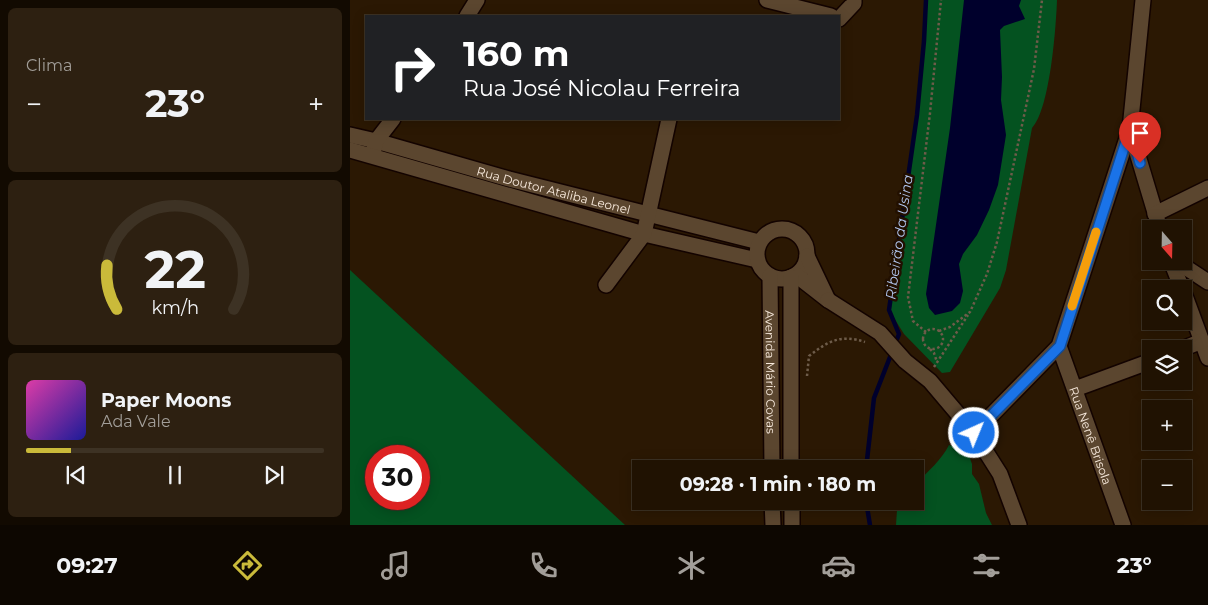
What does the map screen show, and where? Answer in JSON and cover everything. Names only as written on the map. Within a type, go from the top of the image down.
[{"type":"street","points":[[468,15],[477,0]]},
{"type":"street","points":[[767,0],[827,15]]},
{"type":"street","points":[[840,17],[854,4],[854,0]]},
{"type":"street","points":[[974,433],[1060,346],[1130,129],[1143,0]]},
{"type":"street","points":[[373,156],[376,141],[392,120]]},
{"type":"street","points":[[606,285],[644,234],[669,120]]},
{"type":"street","points":[[1130,129],[1157,220]]},
{"type":"street","name":"Rua Doutor Ataliba Leonel","points":[[350,135],[509,179],[759,242]]},
{"type":"street","name":"Rua Doutor Ataliba Leonel","points":[[350,150],[504,196],[644,234],[758,260]]},
{"type":"street","points":[[1161,220],[1208,188]]},
{"type":"street","points":[[828,300],[807,256],[803,240],[798,234],[791,231],[776,230],[768,233],[759,242],[758,260],[760,266],[770,276],[777,278],[794,276],[828,300],[880,333],[905,361],[932,384],[974,433],[1000,474],[1018,525]]},
{"type":"street","points":[[794,276],[805,263],[807,256]]},
{"type":"street","points":[[1190,270],[1208,282]]},
{"type":"street","name":"Avenida Mário Covas","points":[[770,276],[772,460]]},
{"type":"street","name":"Avenida Mário Covas","points":[[791,460],[794,276]]},
{"type":"street","points":[[1192,306],[1201,320],[1202,341],[1208,358]]},
{"type":"street","points":[[1192,345],[1202,341]]},
{"type":"street","name":"Rua Nenê Brisola","points":[[1060,346],[1123,525]]},
{"type":"street","points":[[1075,389],[1142,363]]},
{"type":"street","points":[[772,510],[773,525]]},
{"type":"street","points":[[792,510],[792,525]]},
{"type":"path","points":[[926,332],[913,321],[908,297],[930,113],[941,0]]},
{"type":"path","points":[[932,384],[931,374],[937,362],[977,299],[997,242],[1034,69],[1042,0]]},
{"type":"path","points":[[937,362],[934,353],[923,339],[926,332],[933,329],[939,331],[950,327],[970,312]]},
{"type":"path","points":[[926,345],[931,348],[940,345],[943,340],[939,331]]},
{"type":"path","points":[[806,383],[809,356],[819,348],[835,339],[852,337],[873,344],[880,333]]},
{"type":"green space","points":[[926,0],[1057,0],[1048,87],[1038,118],[1032,128],[1006,270],[1000,288],[950,372],[942,373],[904,334],[889,310],[917,115]]},
{"type":"green space","points":[[350,270],[625,525],[350,525]]},
{"type":"green space","points":[[949,445],[967,450],[972,464],[972,474],[979,484],[986,513],[992,525],[896,525],[897,510],[924,510],[924,476]]},
{"type":"water","points":[[964,0],[1021,0],[1019,6],[1025,19],[1004,26],[1000,30],[1001,100],[1006,135],[998,185],[977,235],[963,254],[959,264],[963,291],[960,303],[952,311],[935,315],[929,308],[926,294],[950,128]]},
{"type":"waterway","name":"Ribeirão da Usina","points":[[867,460],[874,398],[899,334],[889,310],[917,115],[926,0]]},
{"type":"waterway","name":"Ribeirão da Usina","points":[[868,510],[870,525]]},
{"type":"slow traffic","points":[[1072,306],[1096,232]]},
{"type":"route","points":[[974,433],[1060,346],[1130,129],[1140,163]]}]
